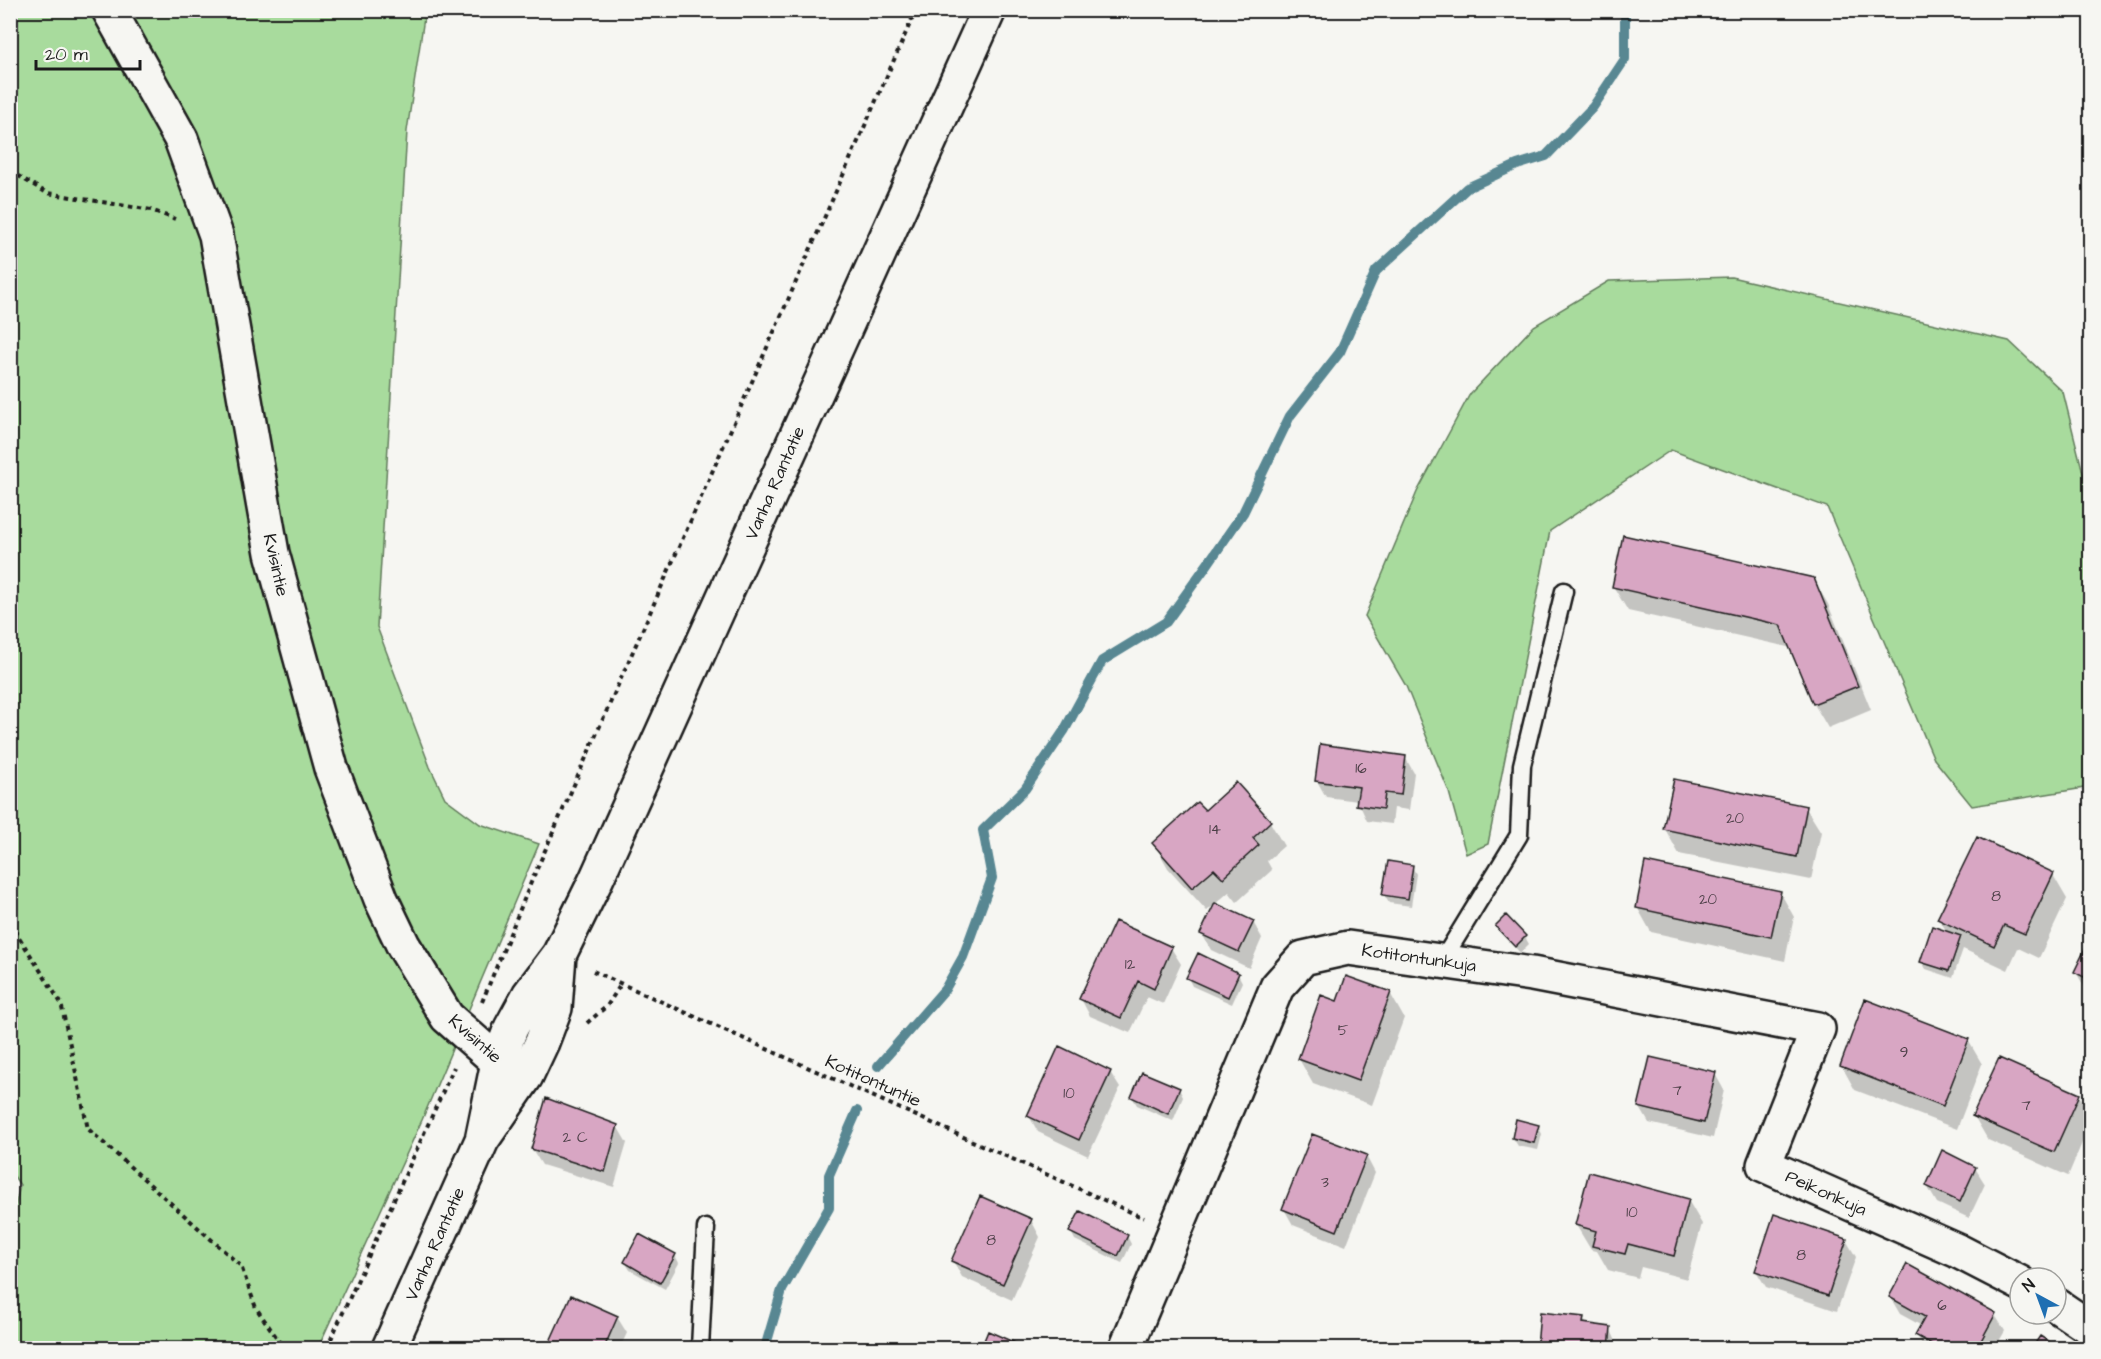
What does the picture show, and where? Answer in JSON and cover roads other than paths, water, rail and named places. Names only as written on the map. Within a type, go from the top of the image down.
[{"type":"street","name":"Kvisintie","points":[[109,10],[181,139],[216,235],[272,553],[331,768],[381,899],[403,945],[447,1017],[467,1038],[512,1069]]},
{"type":"street","name":"Vanha Rantatie","points":[[389,1348],[512,1069],[555,1008],[560,955],[989,10]]},
{"type":"street","name":"Kotitontunkuja","points":[[1126,1348],[1277,987],[1303,958],[1348,948],[1532,974],[1818,1029]]},
{"type":"street","name":"Peikonkuja","points":[[1818,1029],[1764,1165],[1958,1251],[2008,1277]]},
{"type":"street","points":[[2068,1313],[2091,1328]]},
{"type":"lane","points":[[1442,961],[1520,835],[1522,765],[1564,591]]},
{"type":"lane","points":[[700,1348],[706,1228]]},
{"type":"waterway","points":[[878,1066],[945,989],[963,957],[992,878],[983,830],[1025,789],[1064,731],[1102,661],[1166,622],[1207,565],[1243,513],[1290,416],[1340,352],[1376,271],[1467,188],[1517,165],[1546,156],[1593,107],[1625,59],[1625,10]]},
{"type":"waterway","points":[[765,1348],[782,1290],[829,1208],[829,1175],[857,1111]]}]
